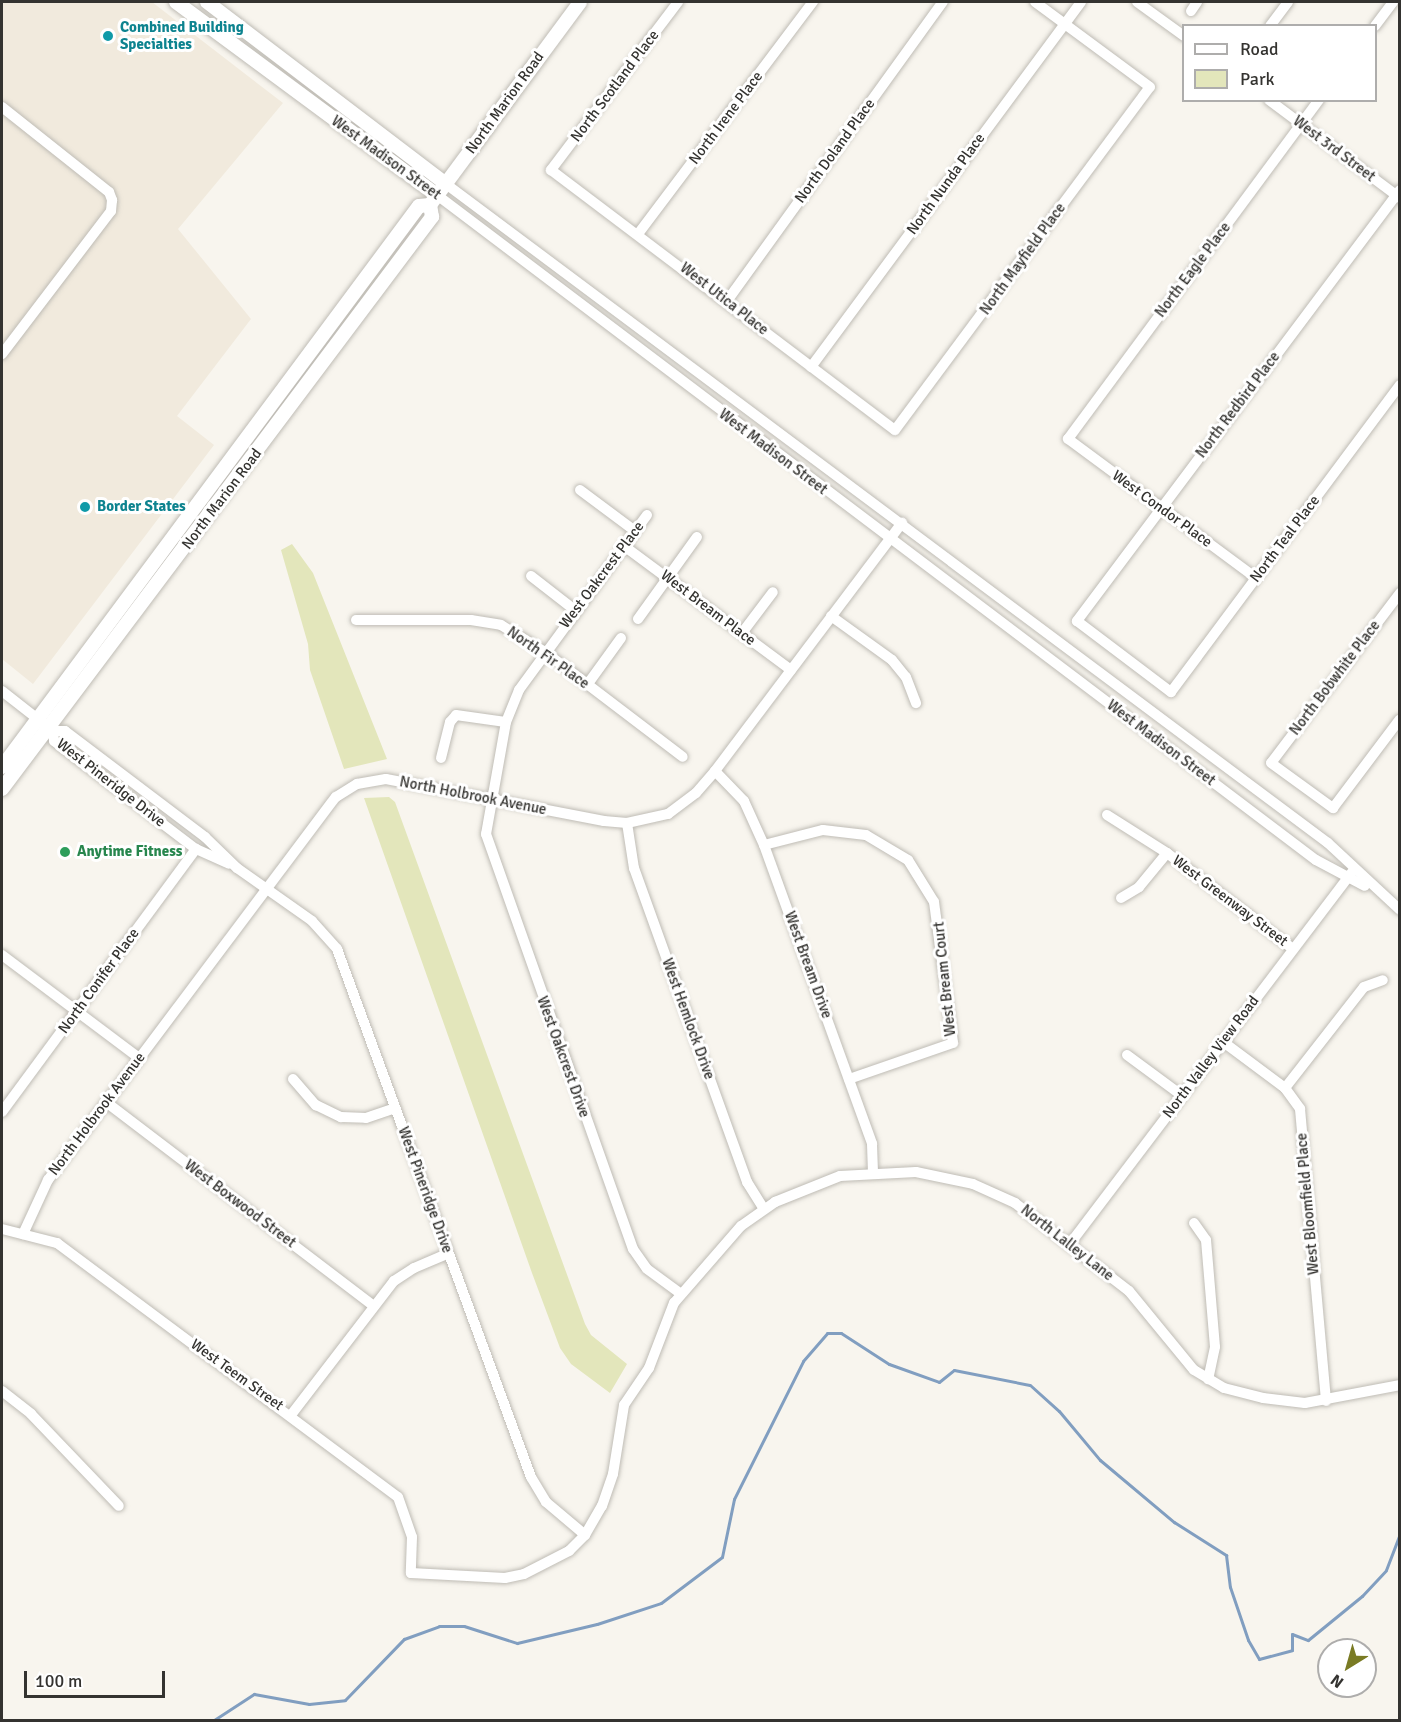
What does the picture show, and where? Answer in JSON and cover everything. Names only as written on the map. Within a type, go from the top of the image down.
[{"type":"main road","name":"West Madison Street","points":[[176,2],[438,195]]},
{"type":"main road","name":"West Madison Street","points":[[207,2],[438,195]]},
{"type":"main road","name":"North Marion Road","points":[[2,789],[46,726],[432,217],[438,195],[580,2]]},
{"type":"main road","name":"North Marion Road","points":[[2,767],[46,726]]},
{"type":"street","name":"North Scotland Place","points":[[551,170],[678,2]]},
{"type":"street","name":"North Irene Place","points":[[638,234],[813,2]]},
{"type":"street","name":"North Doland Place","points":[[727,301],[943,2]]},
{"type":"street","points":[[1035,2],[1065,23]]},
{"type":"street","name":"North Nunda Place","points":[[811,367],[1081,2]]},
{"type":"street","points":[[1137,2],[1182,35]]},
{"type":"street","points":[[1272,24],[1288,2]]},
{"type":"street","points":[[1376,24],[1393,2]]},
{"type":"street","name":"North Mayfield Place","points":[[895,430],[1150,87],[1065,23]]},
{"type":"street","name":"West 3rd Street","points":[[1272,102],[1398,194]]},
{"type":"street","name":"North Eagle Place","points":[[1068,439],[1318,102]]},
{"type":"street","points":[[2,107],[109,192],[112,200],[111,211],[2,354]]},
{"type":"street","name":"West Utica Place","points":[[551,170],[895,430]]},
{"type":"street","name":"North Redbird Place","points":[[1171,692],[1077,621],[1398,194]]},
{"type":"street","name":"West Madison Street","points":[[438,195],[902,523],[1328,843],[1351,873],[1400,910]]},
{"type":"street","name":"West Madison Street","points":[[438,195],[1316,860],[1351,873]]},
{"type":"street","name":"North Teal Place","points":[[1171,692],[1400,385]]},
{"type":"street","name":"West Condor Place","points":[[1068,439],[1256,578]]},
{"type":"street","points":[[580,490],[635,531]]},
{"type":"street","name":"West Oakcrest Place","points":[[490,800],[506,722],[519,690],[647,515]]},
{"type":"street","name":"North Holbrook Avenue","points":[[23,1234],[48,1180],[330,802],[357,784],[386,779],[490,800],[627,823],[658,818],[676,809],[715,771],[902,523]]},
{"type":"street","points":[[638,619],[697,537]]},
{"type":"street","name":"West Bream Place","points":[[624,546],[791,670]]},
{"type":"street","points":[[531,576],[576,611]]},
{"type":"street","points":[[742,633],[772,592]]},
{"type":"street","name":"North Bobwhite Place","points":[[1400,593],[1271,763],[1333,808],[1400,719]]},
{"type":"street","points":[[831,616],[892,660],[906,677],[916,703]]},
{"type":"street","name":"North Fir Place","points":[[356,620],[490,622],[514,630],[683,757]]},
{"type":"street","points":[[587,685],[621,638]]},
{"type":"street","points":[[2,691],[46,726]]},
{"type":"street","points":[[441,759],[450,722],[456,715],[506,722]]},
{"type":"street","name":"West Pineridge Drive","points":[[46,726],[54,741],[196,849],[237,867]]},
{"type":"street","name":"West Pineridge Drive","points":[[46,726],[65,731],[205,837],[237,867],[322,930],[343,959],[447,1254],[537,1490],[585,1535]]},
{"type":"street","name":"West Bream Drive","points":[[715,771],[744,801],[764,845],[872,1144],[873,1172]]},
{"type":"street","name":"West Oakcrest Drive","points":[[490,800],[486,834],[491,857],[631,1243],[642,1263],[681,1294]]},
{"type":"street","name":"West Greenway Street","points":[[1107,815],[1167,853],[1293,949]]},
{"type":"street","name":"West Hemlock Drive","points":[[627,823],[634,868],[747,1182],[764,1209]]},
{"type":"street","name":"West Bream Court","points":[[764,845],[822,830],[866,835],[908,860],[934,902],[953,1043],[849,1079]]},
{"type":"street","name":"North Conifer Place","points":[[2,1112],[196,849]]},
{"type":"street","points":[[1121,898],[1139,887],[1167,853]]},
{"type":"street","name":"North Valley View Road","points":[[1069,1245],[1351,873]]},
{"type":"street","points":[[2,955],[139,1058]]},
{"type":"street","points":[[1285,1089],[1364,987],[1383,980]]},
{"type":"street","name":"West Bloomfield Place","points":[[1222,1041],[1285,1089],[1299,1109],[1326,1401]]},
{"type":"street","points":[[1127,1055],[1181,1095]]},
{"type":"street","points":[[293,1079],[316,1105],[341,1117],[366,1118],[395,1108]]},
{"type":"street","name":"West Boxwood Street","points":[[106,1102],[374,1306]]},
{"type":"street","name":"North Lalley Lane","points":[[411,1573],[487,1580],[514,1576],[559,1557],[585,1535],[599,1514],[611,1482],[624,1405],[650,1368],[669,1312],[681,1294],[741,1226],[764,1209],[812,1184],[873,1172],[916,1172],[973,1184],[1015,1203],[1137,1299],[1184,1360],[1208,1379],[1263,1398],[1326,1401],[1400,1384]]},
{"type":"street","points":[[1194,1223],[1206,1240],[1215,1347],[1208,1379]]},
{"type":"street","name":"West Teem Street","points":[[2,1229],[57,1243],[291,1415],[398,1497],[412,1537],[411,1573]]},
{"type":"street","points":[[291,1415],[374,1306],[400,1276],[447,1254]]},
{"type":"street","points":[[2,1391],[31,1414],[119,1506]]},
{"type":"shaded area","points":[[2,2],[152,2],[283,103],[178,229],[251,319],[177,416],[214,445],[33,684],[2,659]]},
{"type":"green space","points":[[292,544],[313,573],[387,759],[344,769],[310,670],[308,644],[281,550]]},
{"type":"green space","points":[[389,797],[395,802],[585,1324],[591,1335],[627,1364],[610,1393],[571,1364],[560,1348],[532,1273],[364,798]]},
{"type":"waterway","points":[[214,1720],[254,1694],[309,1704],[345,1700],[404,1639],[439,1626],[464,1626],[517,1643],[597,1624],[661,1603],[722,1557],[734,1499],[803,1361],[827,1333],[841,1333],[889,1364],[939,1382],[954,1370],[1030,1385],[1059,1411],[1100,1460],[1174,1522],[1226,1555],[1230,1587],[1248,1640],[1259,1659],[1292,1650],[1292,1634],[1308,1640],[1362,1596],[1386,1570],[1400,1534]]},
{"type":"place","name":"Combined Building Specialties","points":[[108,36]]},
{"type":"place","name":"Border States","points":[[85,507]]},
{"type":"place","name":"Anytime Fitness","points":[[65,852]]}]
